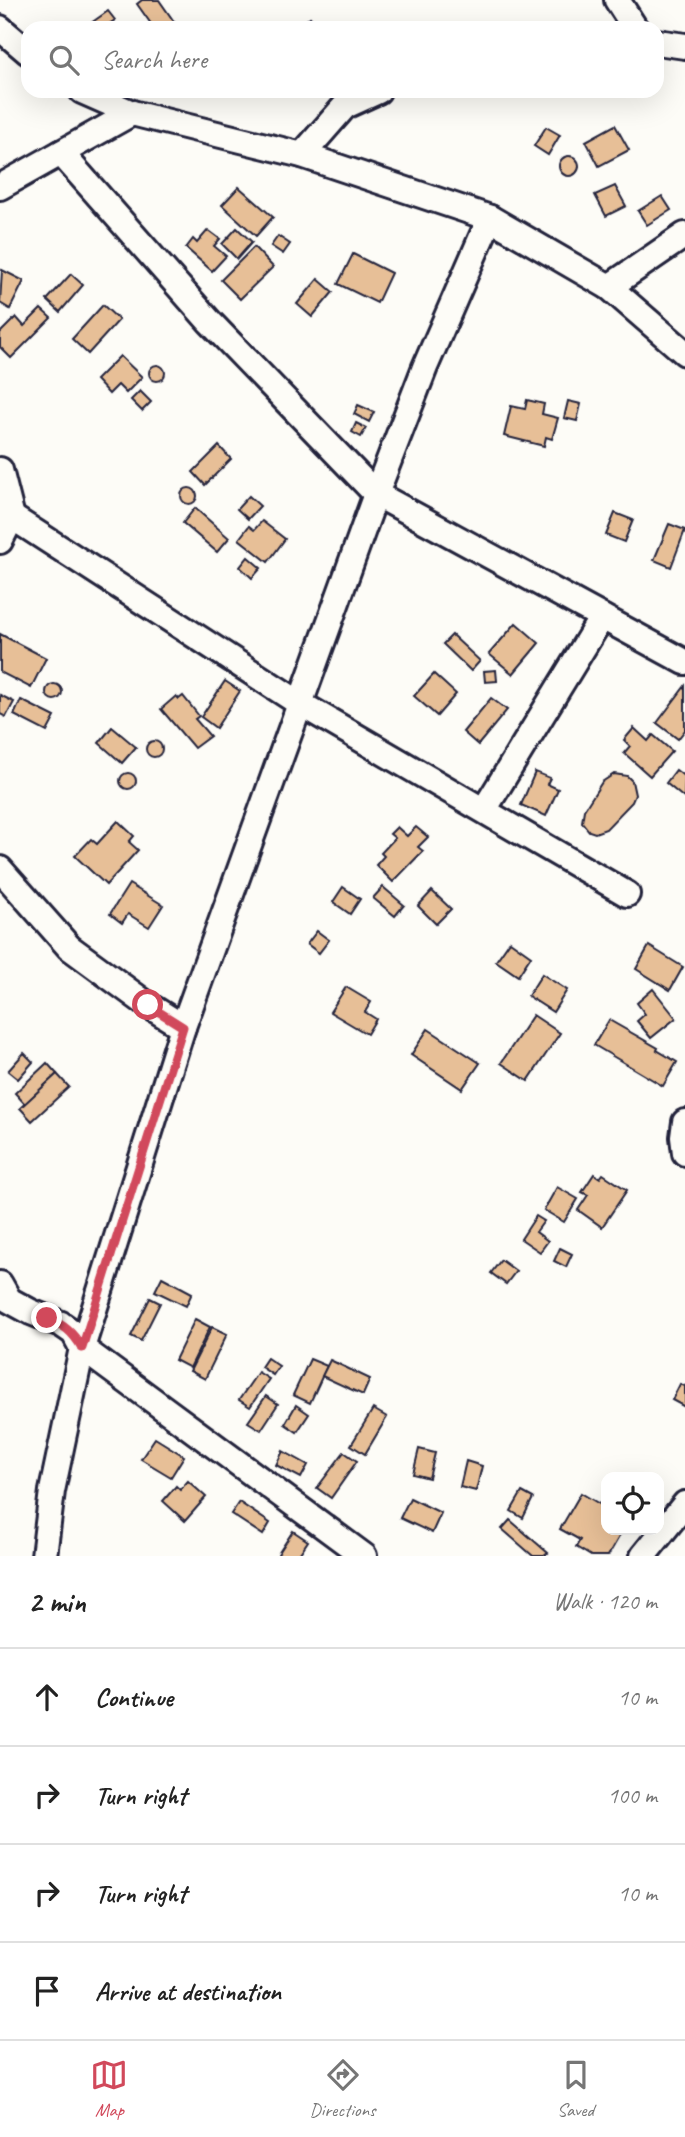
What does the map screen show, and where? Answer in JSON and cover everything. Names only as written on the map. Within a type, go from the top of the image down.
[{"type":"street","points":[[617,0],[630,21]]},
{"type":"street","points":[[0,28],[21,46]]},
{"type":"street","points":[[664,43],[685,46]]},
{"type":"street","points":[[98,98],[132,113],[302,155],[490,218],[609,287],[680,345]]},
{"type":"street","points":[[302,155],[345,106],[363,98]]},
{"type":"street","points":[[0,187],[132,113]]},
{"type":"street","points":[[61,153],[211,322],[376,494],[685,662]]},
{"type":"street","points":[[44,1556],[52,1491],[82,1348],[183,1027],[376,494],[425,367],[490,218]]},
{"type":"street","points":[[609,287],[685,235]]},
{"type":"street","points":[[0,470],[6,514],[0,541]]},
{"type":"street","points":[[6,514],[299,703],[628,894]]},
{"type":"street","points":[[484,810],[602,617]]},
{"type":"street","points":[[0,869],[69,947],[183,1027]]},
{"type":"street","points":[[685,1122],[682,1137],[685,1153]]},
{"type":"street","points":[[0,1284],[9,1300],[61,1324],[74,1334],[82,1348],[364,1556]]},
{"type":"street","points":[[643,1556],[685,1504]]},
{"type":"building","points":[[142,0],[159,0],[174,21],[149,21],[137,4]]},
{"type":"building","points":[[108,11],[115,20],[114,21],[94,21]]},
{"type":"building","points":[[615,125],[629,150],[599,166],[586,141]]},
{"type":"building","points":[[546,127],[560,135],[548,155],[534,146]]},
{"type":"building","points":[[569,156],[576,159],[579,166],[576,173],[569,176],[562,173],[559,166],[562,159]]},
{"type":"building","points":[[615,186],[626,206],[606,216],[595,195]]},
{"type":"building","points":[[239,187],[273,217],[256,236],[222,205]]},
{"type":"building","points":[[662,196],[671,210],[647,225],[638,211]]},
{"type":"building","points":[[237,228],[252,242],[237,259],[222,244]]},
{"type":"building","points":[[208,230],[220,239],[214,246],[226,256],[212,271],[186,248],[193,239],[197,243]]},
{"type":"building","points":[[278,236],[290,244],[283,254],[271,246]]},
{"type":"building","points":[[254,247],[273,267],[240,299],[221,280]]},
{"type":"building","points":[[353,254],[391,273],[377,303],[338,284]]},
{"type":"building","points":[[2,270],[24,281],[10,309],[0,303]]},
{"type":"building","points":[[71,274],[83,285],[60,312],[47,300]]},
{"type":"building","points":[[318,279],[333,292],[312,317],[297,304]]},
{"type":"building","points":[[103,305],[119,320],[88,354],[72,339]]},
{"type":"building","points":[[41,309],[51,318],[11,358],[0,347],[0,333],[16,317],[24,326]]},
{"type":"building","points":[[120,356],[142,377],[126,393],[118,385],[109,394],[96,380]]},
{"type":"building","points":[[157,365],[163,367],[163,379],[157,381],[151,379],[149,373],[151,367]]},
{"type":"building","points":[[140,391],[151,402],[142,411],[131,400]]},
{"type":"building","points":[[527,400],[544,404],[542,414],[558,418],[552,439],[546,437],[544,446],[504,436],[511,406],[525,409]]},
{"type":"building","points":[[568,401],[581,404],[577,421],[564,418]]},
{"type":"building","points":[[358,405],[374,412],[369,422],[354,414]]},
{"type":"building","points":[[356,423],[366,428],[361,437],[352,432]]},
{"type":"building","points":[[219,446],[231,459],[205,485],[193,472]]},
{"type":"building","points":[[189,488],[195,490],[195,502],[189,504],[183,502],[181,496],[183,490]]},
{"type":"building","points":[[249,496],[260,506],[248,519],[237,509]]},
{"type":"building","points":[[195,508],[229,538],[217,552],[183,523]]},
{"type":"building","points":[[615,513],[633,520],[624,542],[606,535]]},
{"type":"building","points":[[262,521],[285,539],[268,562],[239,539],[249,526],[254,530]]},
{"type":"building","points":[[669,524],[685,530],[671,567],[654,560]]},
{"type":"building","points":[[248,557],[261,568],[252,578],[240,567]]},
{"type":"building","points":[[516,623],[539,643],[513,674],[489,654]]},
{"type":"building","points":[[0,634],[46,658],[31,688],[0,672]]},
{"type":"building","points":[[452,635],[480,661],[471,671],[443,644]]},
{"type":"building","points":[[496,670],[497,681],[485,682],[484,671]]},
{"type":"building","points":[[434,674],[456,694],[437,716],[414,696]]},
{"type":"building","points":[[225,681],[240,691],[216,728],[201,717]]},
{"type":"building","points":[[54,684],[60,686],[60,698],[54,700],[48,698],[46,692],[48,686]]},
{"type":"building","points":[[685,686],[685,730],[678,739],[657,723]]},
{"type":"building","points":[[0,695],[14,702],[6,717],[0,714]]},
{"type":"building","points":[[176,696],[179,699],[183,696],[199,716],[195,719],[210,736],[194,748],[161,709]]},
{"type":"building","points":[[491,698],[507,710],[478,745],[463,732]]},
{"type":"building","points":[[21,700],[55,717],[47,732],[14,715]]},
{"type":"building","points":[[112,727],[136,747],[122,763],[99,743]]},
{"type":"building","points":[[634,728],[648,741],[653,735],[672,751],[650,776],[624,753],[630,746],[624,740]]},
{"type":"building","points":[[154,741],[160,743],[160,755],[154,757],[148,755],[146,749],[148,743]]},
{"type":"building","points":[[676,770],[685,777],[684,798],[666,783]]},
{"type":"building","points":[[535,772],[550,778],[547,784],[558,789],[546,816],[521,805]]},
{"type":"building","points":[[128,773],[134,775],[134,787],[128,789],[122,787],[120,781],[122,775]]},
{"type":"building","points":[[614,774],[627,776],[632,781],[635,795],[632,802],[606,829],[595,833],[589,831],[582,822],[584,810],[602,782]]},
{"type":"building","points":[[118,821],[134,836],[129,842],[138,850],[106,885],[75,856],[91,839],[97,844]]},
{"type":"building","points":[[397,827],[407,836],[416,827],[428,837],[418,847],[423,851],[393,882],[376,865],[384,856],[381,853],[395,838],[390,834]]},
{"type":"building","points":[[129,884],[163,905],[149,927],[128,914],[122,923],[110,914]]},
{"type":"building","points":[[343,887],[360,899],[350,914],[333,902]]},
{"type":"building","points":[[383,887],[404,905],[395,916],[373,898]]},
{"type":"building","points":[[432,891],[451,909],[436,924],[418,906]]},
{"type":"building","points":[[317,931],[329,940],[319,953],[307,944]]},
{"type":"building","points":[[510,941],[531,956],[518,976],[496,961]]},
{"type":"building","points":[[649,946],[683,967],[670,990],[636,969]]},
{"type":"building","points":[[542,974],[567,990],[553,1012],[528,996]]},
{"type":"building","points":[[346,987],[371,1002],[365,1012],[376,1019],[367,1034],[330,1012]]},
{"type":"building","points":[[653,989],[676,1018],[651,1038],[637,1021],[645,1014],[637,1003]]},
{"type":"building","points":[[533,1015],[560,1033],[528,1081],[501,1063]]},
{"type":"building","points":[[609,1020],[677,1062],[663,1086],[594,1045]]},
{"type":"building","points":[[428,1029],[480,1063],[462,1089],[411,1055]]},
{"type":"building","points":[[24,1053],[33,1062],[18,1079],[8,1071]]},
{"type":"building","points":[[47,1063],[57,1074],[25,1104],[15,1093]]},
{"type":"building","points":[[57,1074],[69,1087],[32,1121],[20,1108]]},
{"type":"building","points":[[594,1174],[600,1178],[603,1174],[627,1190],[602,1227],[578,1210],[588,1195],[582,1192]]},
{"type":"building","points":[[557,1187],[578,1199],[564,1222],[544,1210]]},
{"type":"building","points":[[536,1216],[544,1221],[536,1232],[548,1241],[540,1252],[521,1239]]},
{"type":"building","points":[[560,1248],[572,1254],[566,1267],[554,1261]]},
{"type":"building","points":[[501,1260],[516,1271],[506,1284],[491,1273]]},
{"type":"building","points":[[162,1277],[192,1293],[186,1306],[155,1291]]},
{"type":"building","points":[[150,1298],[160,1303],[141,1341],[131,1336]]},
{"type":"building","points":[[195,1319],[210,1327],[190,1368],[175,1360]]},
{"type":"building","points":[[212,1327],[227,1334],[205,1379],[190,1371]]},
{"type":"building","points":[[267,1358],[279,1366],[273,1375],[261,1367]]},
{"type":"building","points":[[310,1359],[327,1366],[310,1403],[293,1395]]},
{"type":"building","points":[[330,1360],[370,1379],[363,1395],[322,1376]]},
{"type":"building","points":[[258,1372],[269,1379],[250,1407],[239,1400]]},
{"type":"building","points":[[680,1384],[685,1386],[685,1407],[672,1400]]},
{"type":"building","points":[[266,1396],[278,1404],[261,1430],[248,1422]]},
{"type":"building","points":[[296,1405],[309,1414],[297,1432],[285,1424]]},
{"type":"building","points":[[373,1409],[387,1417],[365,1454],[351,1445]]},
{"type":"building","points":[[155,1438],[184,1456],[171,1477],[141,1459]]},
{"type":"building","points":[[419,1449],[435,1453],[429,1478],[413,1474]]},
{"type":"building","points":[[283,1451],[308,1465],[301,1478],[276,1465]]},
{"type":"building","points":[[344,1452],[357,1461],[331,1498],[317,1488]]},
{"type":"building","points":[[466,1461],[482,1466],[476,1491],[460,1487]]},
{"type":"building","points":[[188,1481],[206,1497],[185,1521],[163,1501],[176,1486],[180,1490]]},
{"type":"building","points":[[522,1492],[533,1498],[523,1518],[511,1511]]},
{"type":"building","points":[[581,1493],[601,1505],[601,1535],[620,1535],[608,1556],[591,1556],[576,1547],[580,1540],[560,1529]]},
{"type":"building","points":[[410,1498],[441,1513],[432,1533],[400,1518]]},
{"type":"building","points":[[239,1502],[270,1523],[263,1535],[231,1514]]},
{"type":"building","points":[[510,1520],[548,1553],[544,1556],[533,1556],[502,1529]]},
{"type":"building","points":[[293,1531],[308,1541],[298,1556],[280,1556],[278,1554]]},
{"type":"route","points":[[47,1318],[74,1334],[82,1348],[183,1027],[148,1005]]}]
